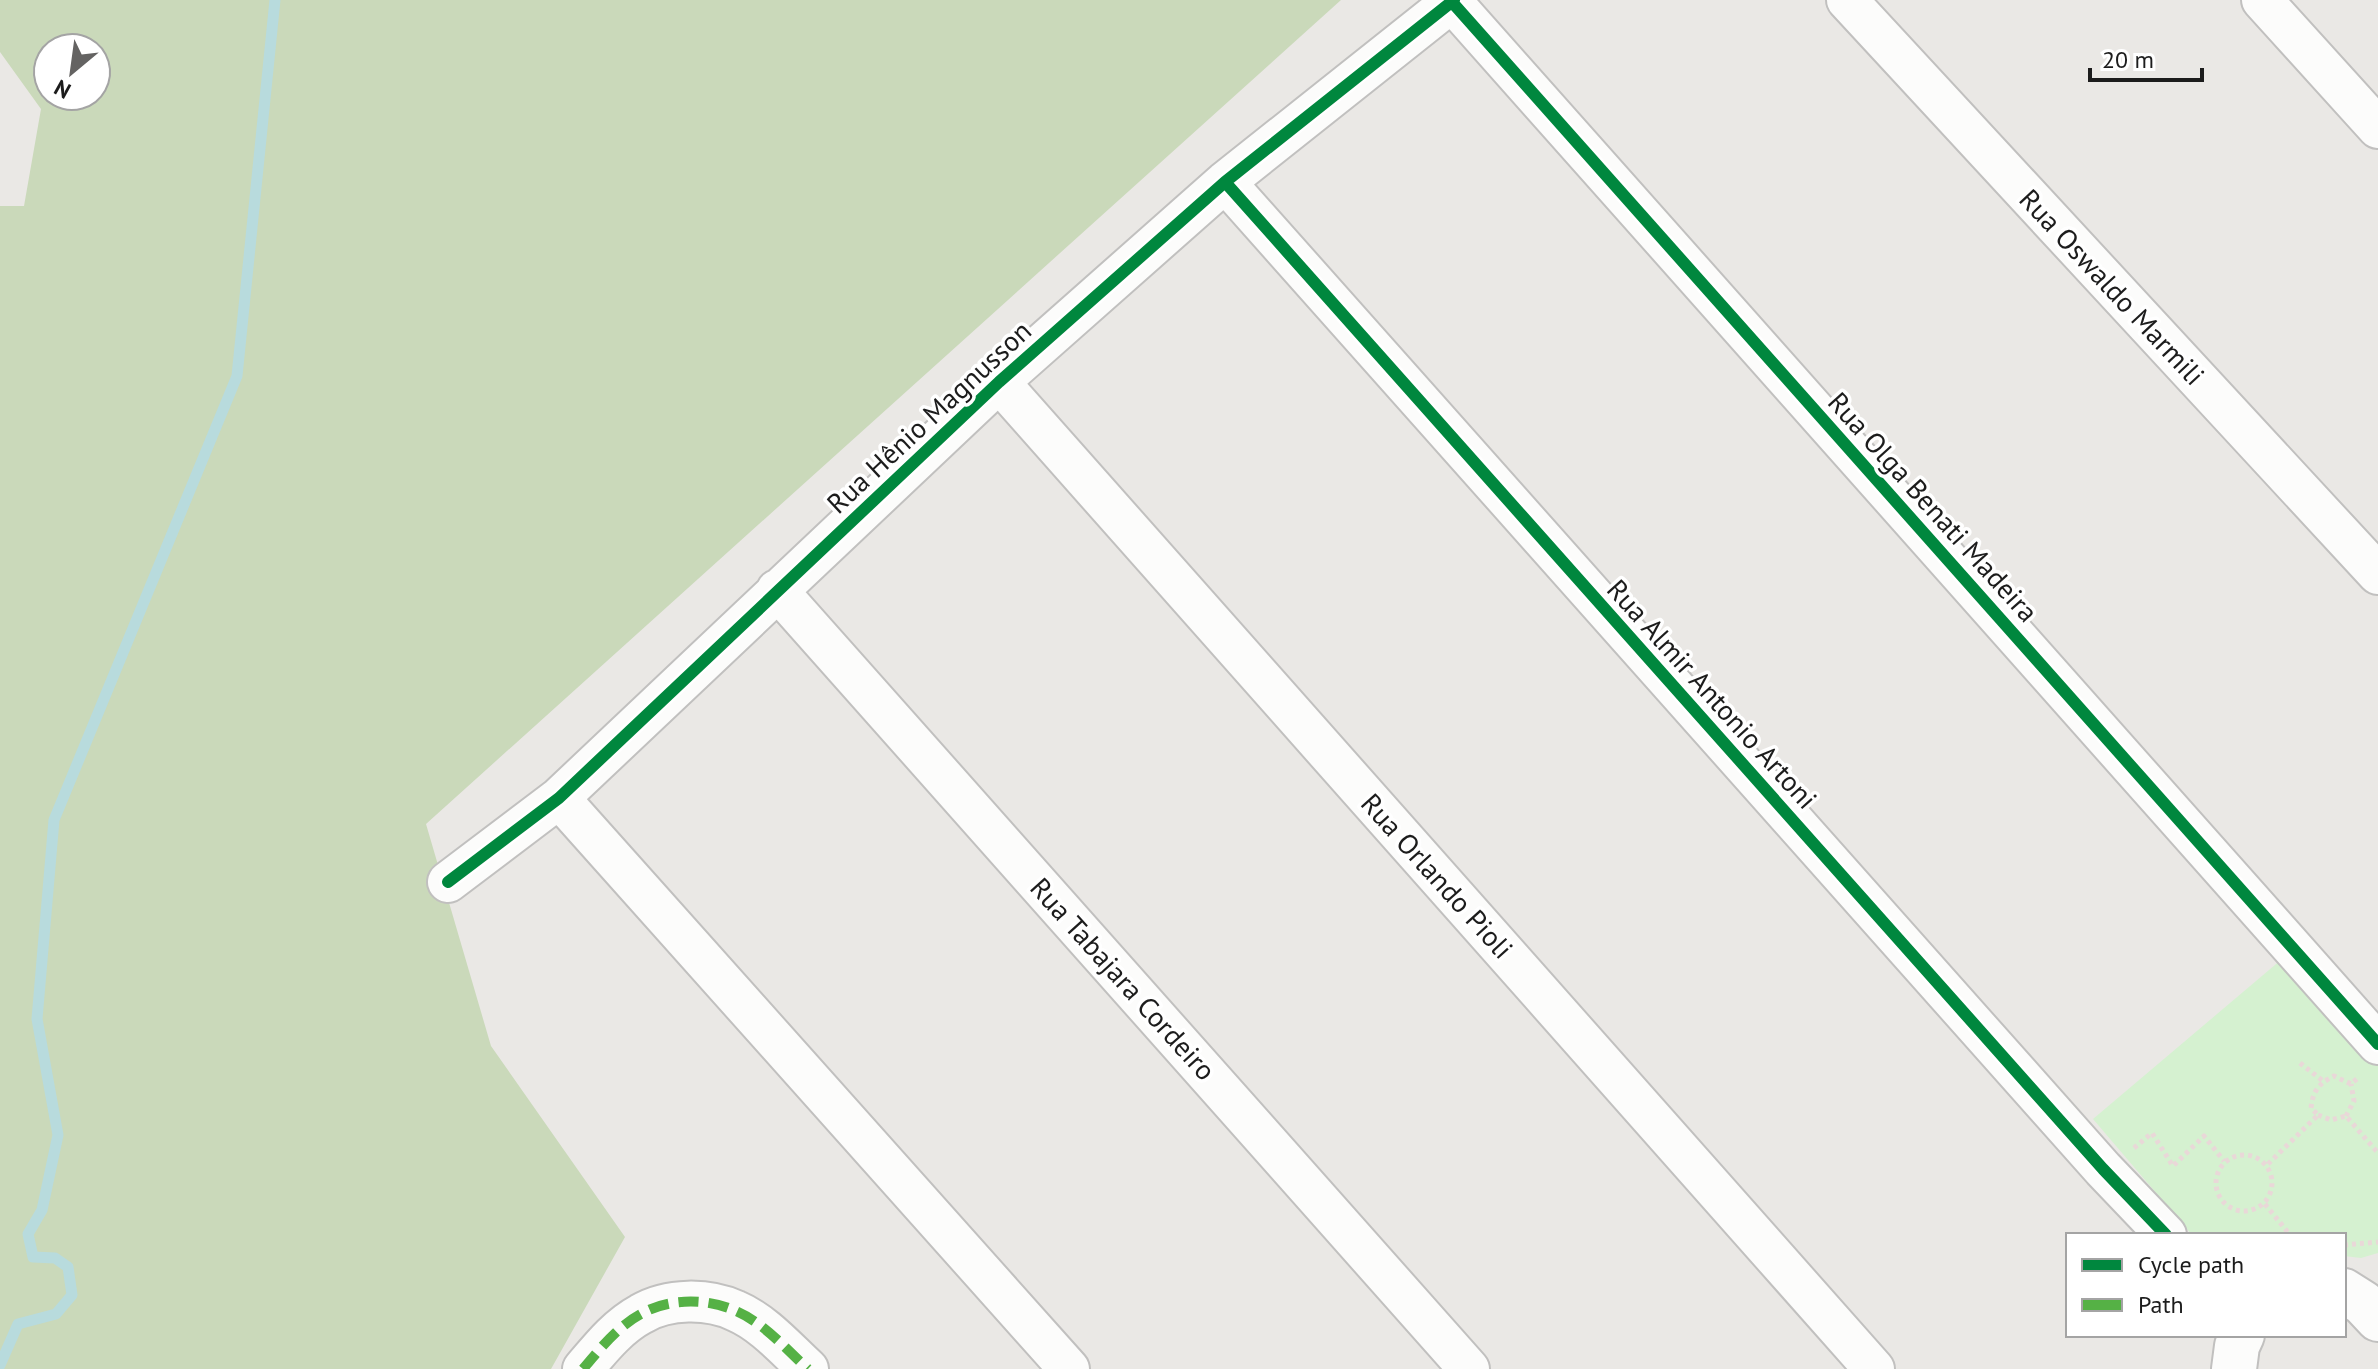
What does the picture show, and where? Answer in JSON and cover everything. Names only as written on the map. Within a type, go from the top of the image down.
[{"type":"street","name":"Rua Oswaldo Marmili","points":[[1847,0],[2378,574]]},
{"type":"street","points":[[2262,0],[2378,128]]},
{"type":"street","name":"Rua Hênio Magnusson","points":[[448,882],[559,798],[999,382],[1225,182],[1453,1]]},
{"type":"street","name":"Rua Olga Benati Madeira","points":[[1453,1],[2373,1057]]},
{"type":"street","name":"Rua Almir Antonio Artoni","points":[[1225,182],[2103,1169],[2164,1233]]},
{"type":"street","name":"Rua Orlando Pioli","points":[[999,382],[1874,1369]]},
{"type":"street","name":"Rua Tabajara Cordeiro","points":[[777,590],[1469,1369]]},
{"type":"street","points":[[559,798],[1069,1369]]},
{"type":"street","points":[[583,1369],[615,1333],[642,1313],[684,1299],[735,1310],[769,1333],[808,1369]]},
{"type":"street","points":[[2234,1369],[2241,1337]]},
{"type":"path","points":[[2351,1084],[2334,1076],[2323,1081],[2313,1092],[2311,1108],[2318,1115],[2331,1120],[2346,1116],[2354,1101],[2351,1084],[2373,1057]]},
{"type":"path","points":[[2300,1063],[2323,1081]]},
{"type":"path","points":[[2268,1164],[2318,1115]]},
{"type":"path","points":[[2346,1116],[2378,1153]]},
{"type":"path","points":[[2103,1169],[2152,1133],[2173,1166],[2204,1136],[2224,1161]]},
{"type":"path","points":[[2237,1156],[2255,1156],[2268,1164],[2272,1190],[2265,1204],[2237,1212],[2216,1193],[2216,1175],[2224,1161],[2237,1156]]},
{"type":"path","points":[[2265,1204],[2288,1233]]},
{"type":"path","points":[[2346,1245],[2378,1242]]},
{"type":"green space","points":[[0,0],[1341,0],[426,824],[491,1046],[625,1237],[551,1369],[0,1369],[0,206],[24,206],[40,112],[112,112],[112,32],[32,32],[32,96],[0,52]]},
{"type":"green space","points":[[2282,959],[2378,1063],[2378,1253],[2361,1258],[2346,1256],[2346,1233],[2190,1233],[2093,1119]]},
{"type":"waterway","points":[[0,1365],[18,1324],[56,1314],[72,1295],[68,1267],[55,1258],[33,1257],[28,1234],[42,1210],[58,1135],[37,1019],[54,820],[237,376],[275,0]]},
{"type":"marked path","points":[[583,1369],[609,1339],[632,1319],[663,1305],[688,1302],[713,1304],[746,1316],[808,1369]]},
{"type":"cycle path","points":[[448,882],[559,798],[999,382],[1225,182],[1454,0]]},
{"type":"cycle path","points":[[1452,2],[2378,1044]]},
{"type":"cycle path","points":[[1225,182],[2103,1169],[2164,1233]]}]
